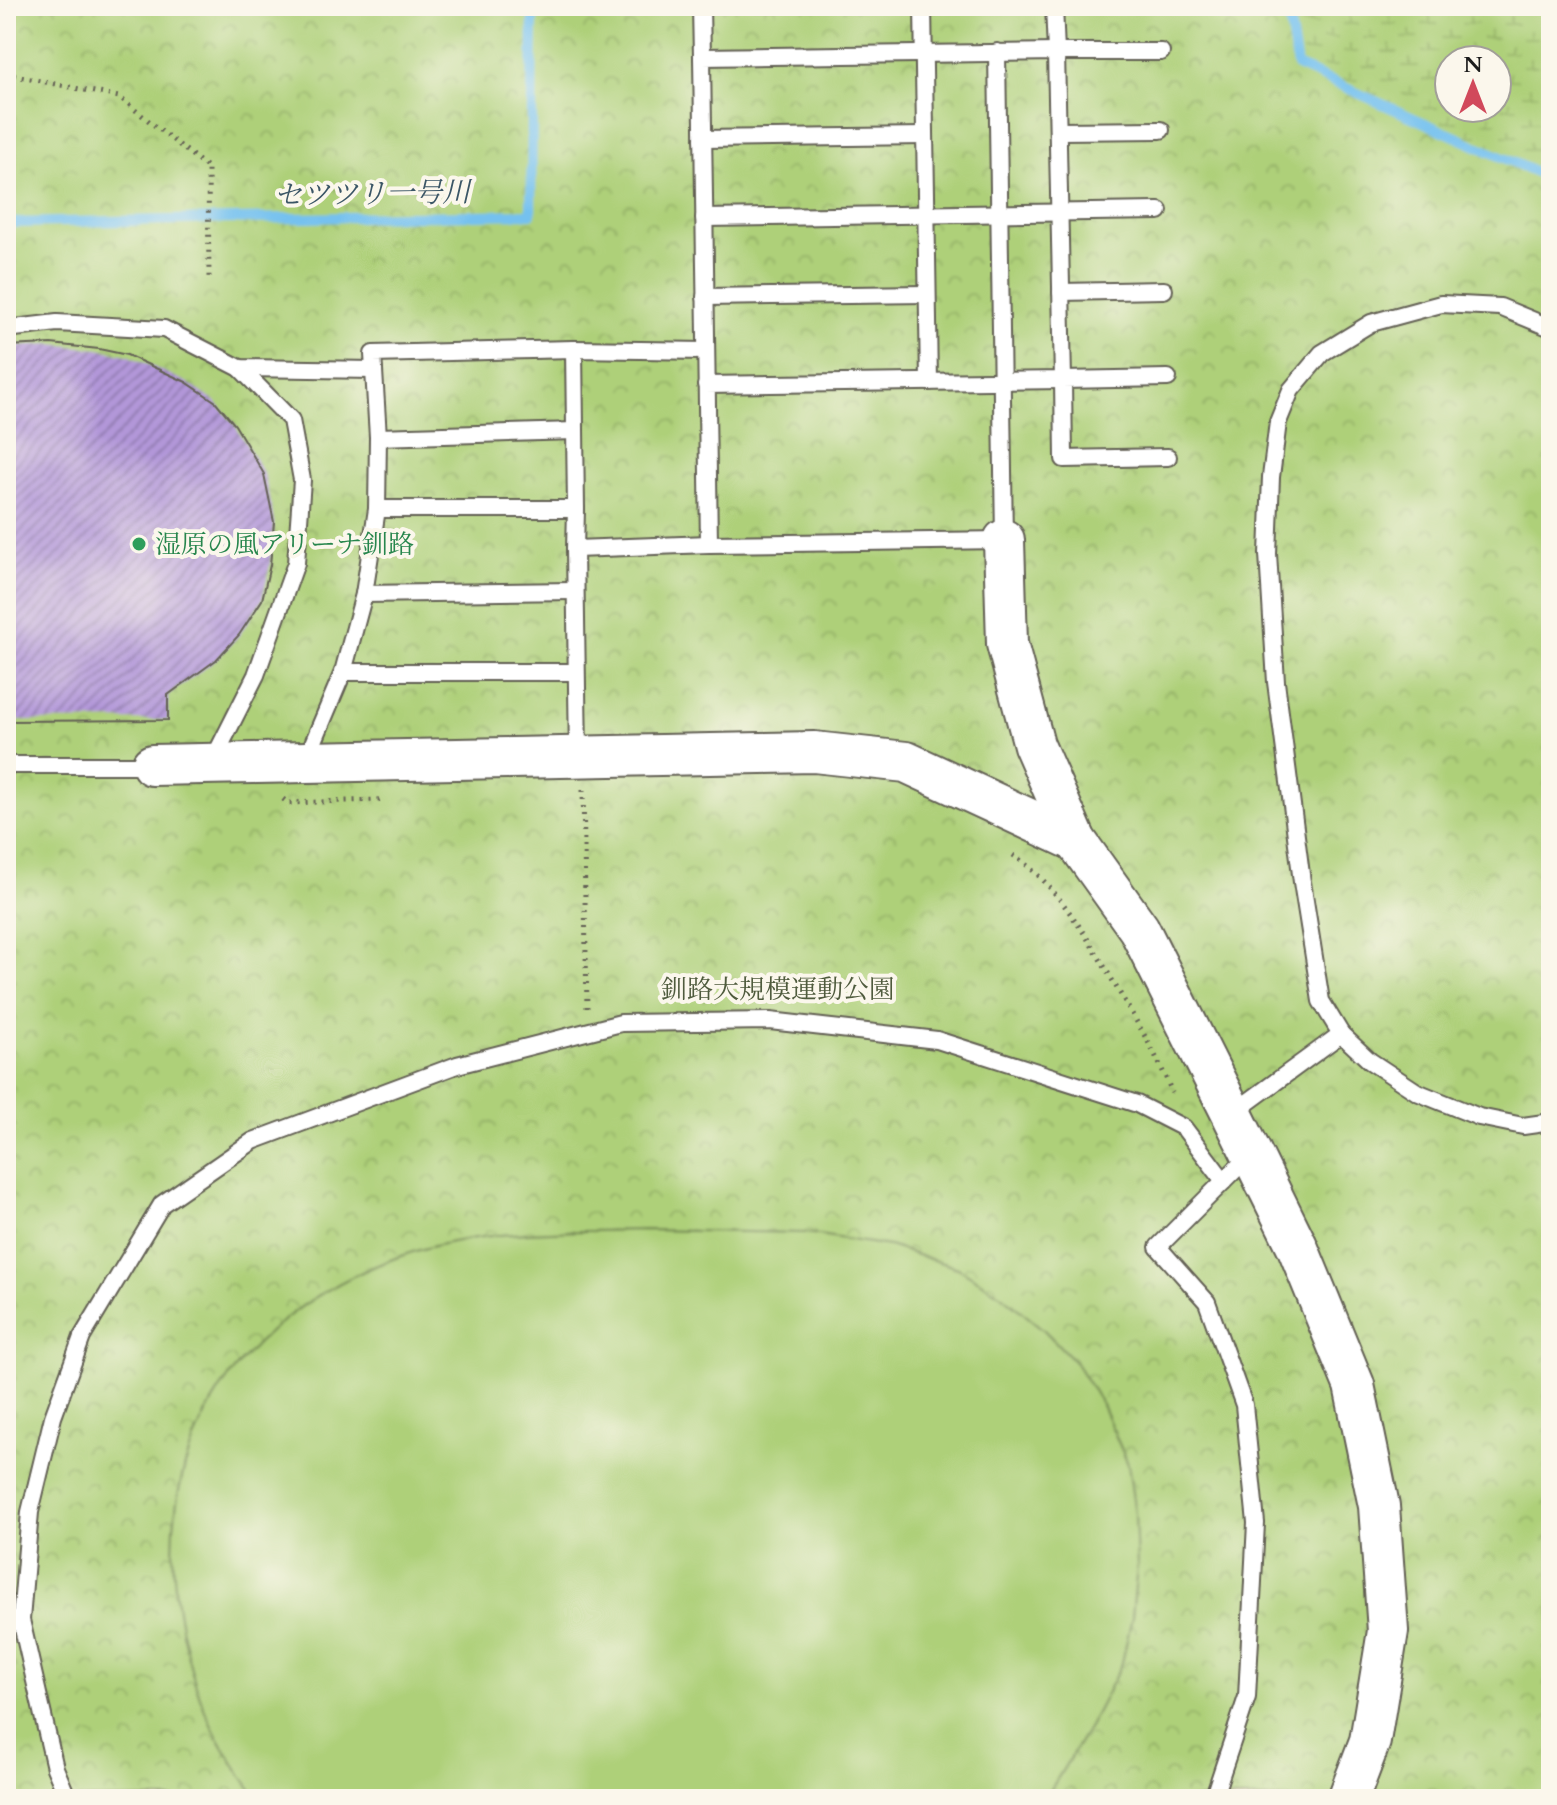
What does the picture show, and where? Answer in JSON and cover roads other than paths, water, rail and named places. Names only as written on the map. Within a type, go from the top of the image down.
[{"type":"street","points":[[1004,540],[1007,644],[1034,745],[1076,841],[1139,929],[1232,1114],[1297,1246],[1354,1385],[1379,1506],[1388,1631],[1370,1741],[1348,1799]]},
{"type":"street","points":[[152,765],[305,762],[588,773],[814,752],[906,762],[1076,841]]},
{"type":"lane","points":[[701,6],[709,544]]},
{"type":"lane","points":[[923,6],[929,382]]},
{"type":"lane","points":[[1054,6],[1064,459],[1168,457]]},
{"type":"lane","points":[[575,549],[1004,540],[997,52]]},
{"type":"lane","points":[[702,57],[1161,52]]},
{"type":"lane","points":[[1059,131],[1161,130]]},
{"type":"lane","points":[[703,139],[925,136]]},
{"type":"lane","points":[[704,218],[1159,211]]},
{"type":"lane","points":[[1061,292],[1164,290]]},
{"type":"lane","points":[[705,297],[927,294]]},
{"type":"lane","points":[[1551,328],[1500,307],[1441,304],[1371,323],[1322,353],[1291,390],[1278,422],[1271,477],[1268,554],[1276,682],[1321,1001],[1341,1034],[1370,1061],[1417,1092],[1479,1117],[1523,1126],[1551,1122]]},
{"type":"lane","points":[[6,329],[57,323],[164,329],[240,368],[291,420],[302,480],[296,563],[256,675],[211,763]]},
{"type":"lane","points":[[305,762],[343,672],[364,594],[377,509],[378,437],[373,354],[574,349],[706,351]]},
{"type":"lane","points":[[574,349],[576,672],[588,773]]},
{"type":"lane","points":[[240,368],[374,370]]},
{"type":"lane","points":[[706,385],[1168,378]]},
{"type":"lane","points":[[378,437],[575,431]]},
{"type":"lane","points":[[377,509],[576,509]]},
{"type":"lane","points":[[364,594],[574,591]]},
{"type":"lane","points":[[343,672],[576,672]]},
{"type":"lane","points":[[6,765],[152,765]]},
{"type":"lane","points":[[68,1799],[55,1768],[21,1620],[30,1512],[53,1417],[82,1337],[162,1204],[253,1141],[457,1065],[621,1023],[770,1021],[937,1040],[1137,1104],[1184,1128],[1224,1181]]},
{"type":"lane","points":[[1232,1114],[1341,1034]]},
{"type":"lane","points":[[1213,1799],[1247,1697],[1256,1523],[1244,1405],[1207,1302],[1158,1247],[1251,1154]]},
{"type":"waterway","name":"セツツリ一号川","points":[[6,223],[531,214],[533,6]]},
{"type":"waterway","name":"セツツリ一号川","points":[[1287,6],[1297,66],[1551,179]]},
{"type":"place","name":"湿原の風アリーナ釧路","points":[[139,544]]},
{"type":"park label","name":"釧路大規模運動公園","points":[[778,989]]}]
